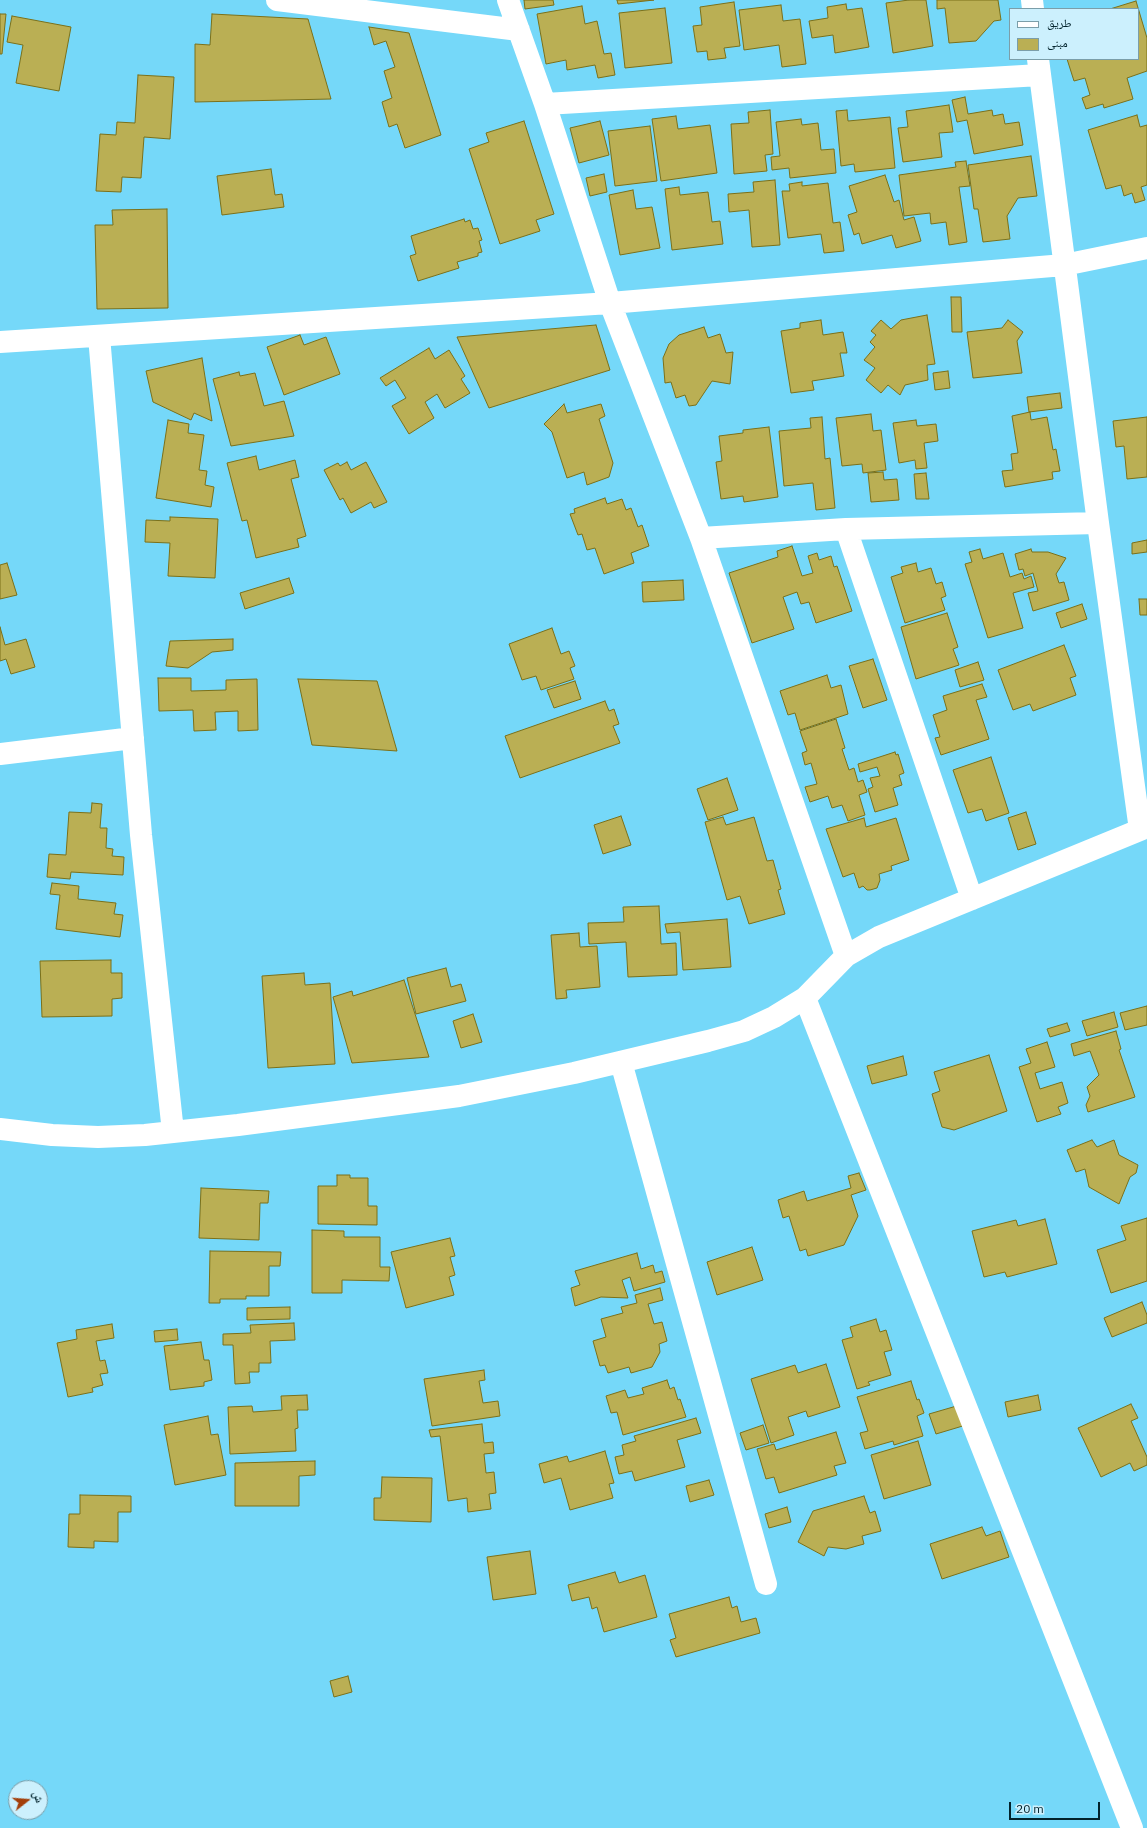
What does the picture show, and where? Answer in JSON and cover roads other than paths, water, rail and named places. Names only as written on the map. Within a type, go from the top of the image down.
[{"type":"street","points":[[277,0],[519,30]]},
{"type":"street","points":[[508,0],[545,104],[610,303],[701,538],[846,956]]},
{"type":"street","points":[[0,1129],[52,1135],[98,1137],[173,1132],[459,1096],[621,1062],[744,1031],[774,1017],[805,998],[846,956],[879,937],[1144,829],[1098,523],[1039,67],[545,104]]},
{"type":"street","points":[[0,342],[610,303],[1064,265],[1147,248]]},
{"type":"street","points":[[99,336],[141,835],[173,1132]]},
{"type":"street","points":[[701,538],[846,529],[1098,523]]},
{"type":"street","points":[[846,529],[972,899]]},
{"type":"street","points":[[0,754],[133,738]]},
{"type":"street","points":[[805,998],[1132,1828]]},
{"type":"street","points":[[621,1062],[766,1584]]}]
